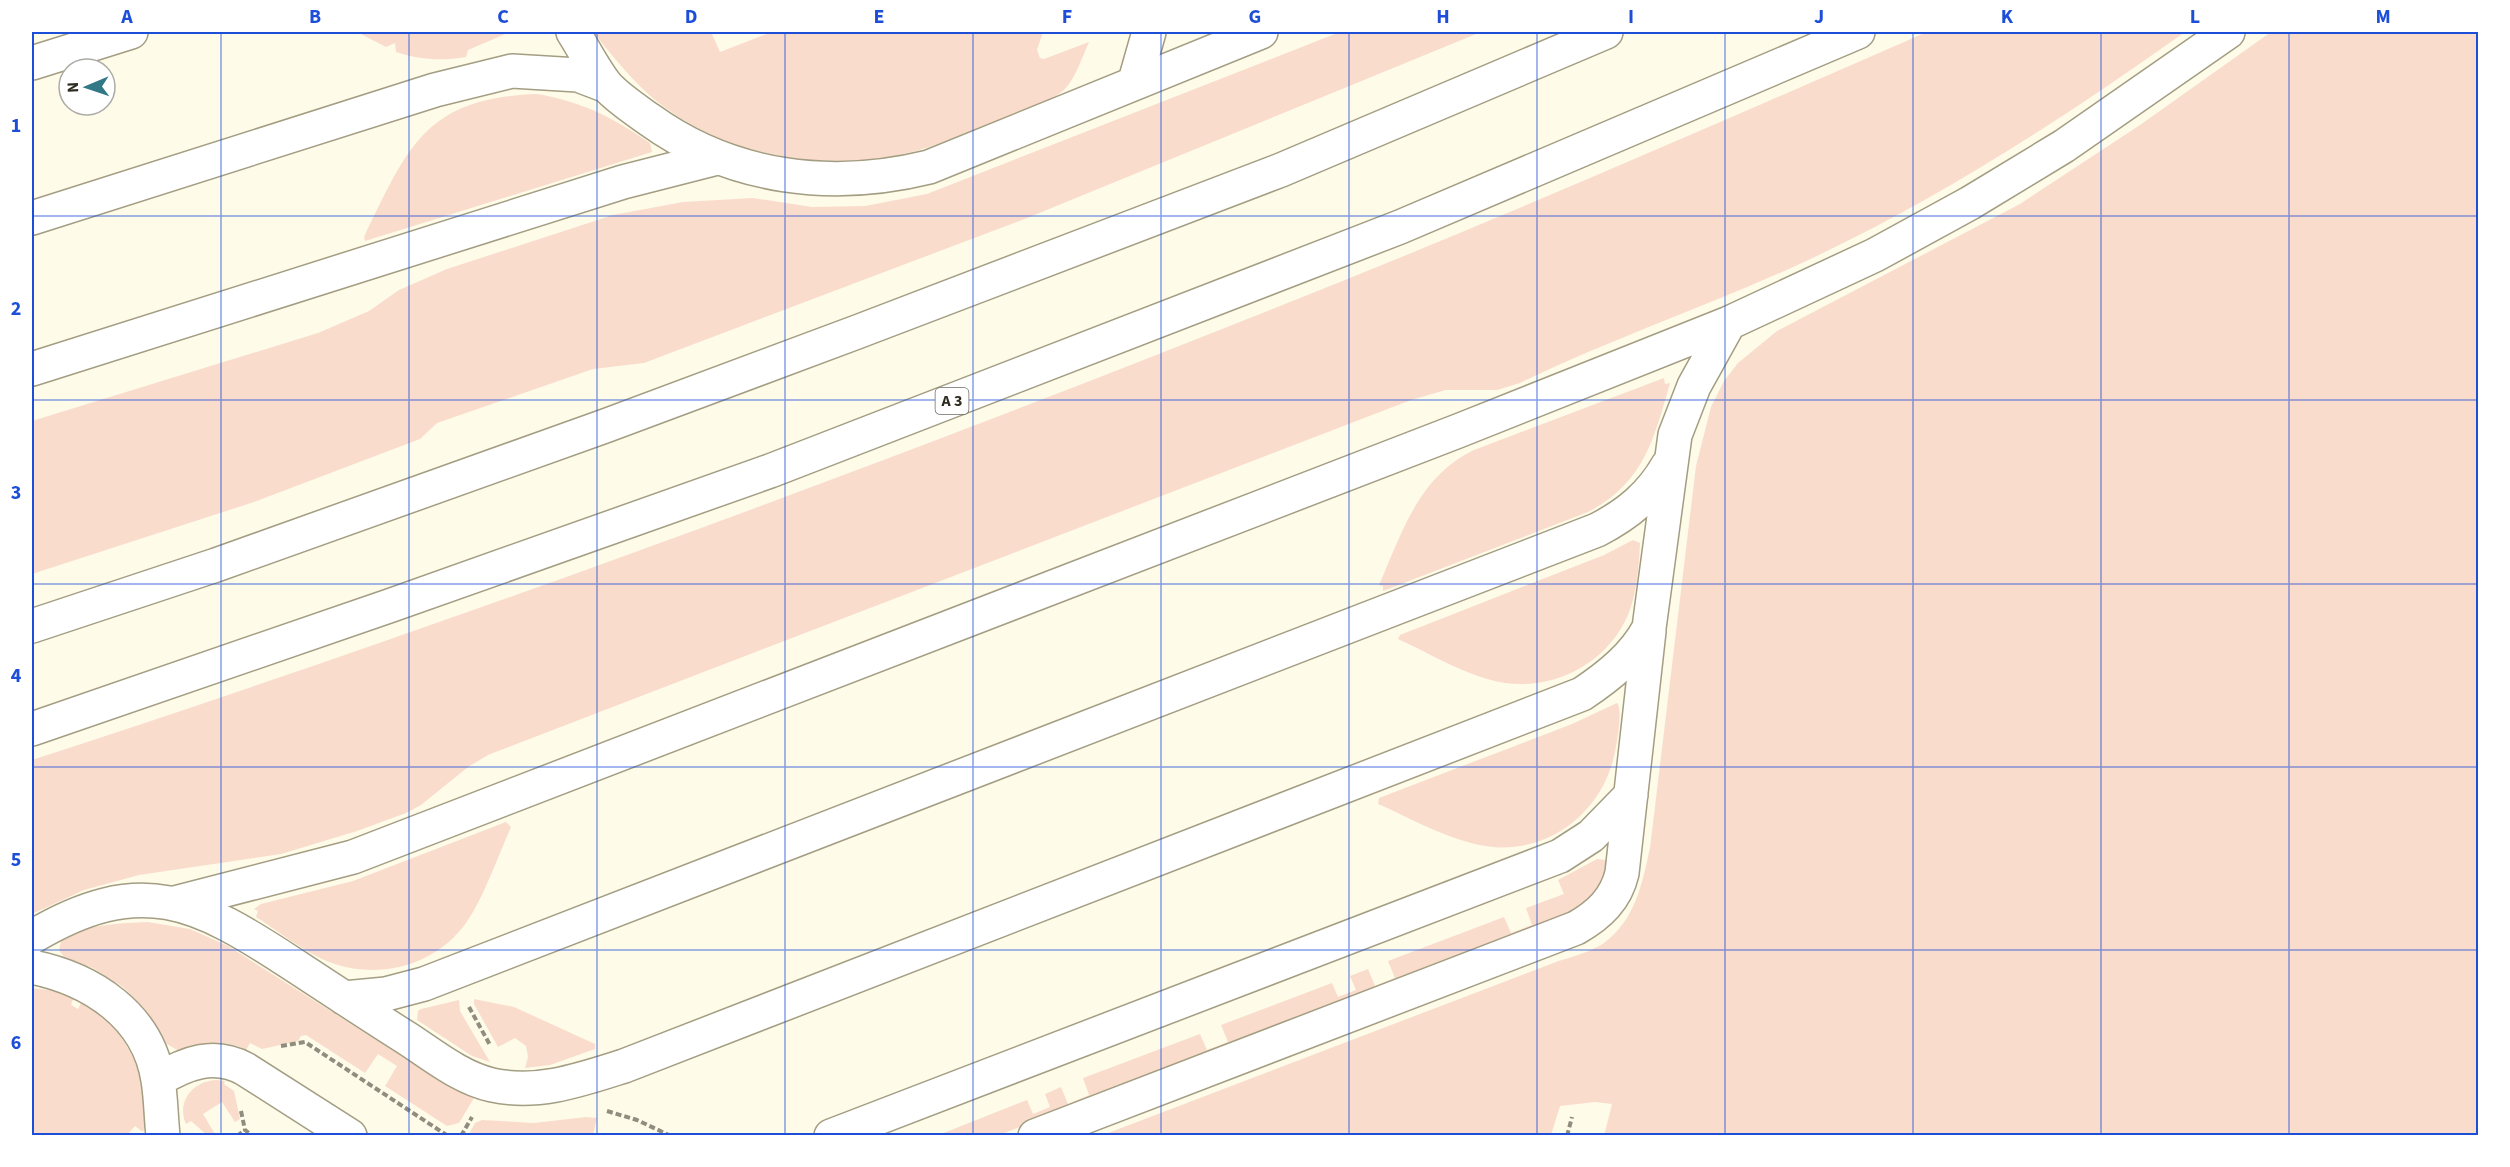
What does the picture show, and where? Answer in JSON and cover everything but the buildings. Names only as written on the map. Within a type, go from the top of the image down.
[{"type":"main road","points":[[32,63],[131,32]]},
{"type":"main road","points":[[573,32],[607,86],[664,130],[717,158],[773,174],[818,179],[875,178],[929,167],[1261,32]]},
{"type":"main road","points":[[1136,81],[1149,32]]},
{"type":"main road","points":[[32,626],[227,561],[605,426],[857,332],[1281,170],[1606,32]]},
{"type":"main road","name":"A 3","points":[[32,729],[770,471],[1400,227],[1858,32]]},
{"type":"main road","points":[[176,903],[353,857],[1458,432],[1729,323],[1875,255],[1970,203],[2064,146],[2228,32]]},
{"type":"main road","points":[[32,218],[435,90],[513,71],[569,74],[607,86]]},
{"type":"main road","points":[[32,369],[623,182],[717,158]]},
{"type":"main road","points":[[1035,1136],[1588,921],[1607,904],[1620,883],[1649,628],[1676,435],[1686,405],[1729,323]]},
{"type":"main road","points":[[344,998],[386,994],[424,984],[1597,530],[1615,521],[1647,496],[1671,459]]},
{"type":"main road","points":[[32,937],[74,914],[106,905],[138,901],[176,903],[212,915],[250,936],[344,998],[478,1081],[512,1088],[532,1089],[578,1081],[624,1066],[1565,703],[1582,694],[1621,665],[1636,649],[1649,628]]},
{"type":"main road","points":[[831,1136],[1560,855],[1591,836],[1631,795]]},
{"type":"main road","points":[[32,967],[81,982],[115,1003],[139,1032],[150,1052],[158,1080],[163,1136]]},
{"type":"main road","points":[[158,1080],[201,1060],[228,1062],[242,1067],[350,1136]]},
{"type":"path","points":[[1567,1136],[1572,1117]]},
{"type":"path","points":[[237,1136],[245,1130]]},
{"type":"shaded area","points":[[357,32],[510,32],[468,50],[466,57],[440,59],[414,57],[396,52],[395,43],[386,47]]},
{"type":"shaded area","points":[[593,32],[711,32],[720,52],[772,32],[1043,32],[1037,50],[1040,58],[1044,59],[1089,42],[1068,85],[1048,100],[921,150],[878,158],[843,161],[807,160],[772,154],[738,145],[706,132],[675,115],[647,93]]},
{"type":"shaded area","points":[[1340,32],[1481,32],[1027,218],[644,363],[593,369],[437,423],[420,439],[254,502],[32,574],[32,421],[318,333],[369,311],[399,290],[447,269],[613,215],[683,202],[753,198],[812,207],[865,206],[927,194]]},
{"type":"shaded area","points":[[1927,32],[2185,32],[2000,156],[1854,238],[1769,278],[1591,351],[1520,383],[1497,390],[1446,390],[1411,400],[488,755],[468,767],[421,805],[357,831],[281,854],[139,875],[84,890],[32,914],[32,760],[528,591],[1020,408],[1418,250]]},
{"type":"shaded area","points":[[2271,32],[2478,32],[2478,1135],[1604,1136],[1612,1104],[1595,1102],[1560,1106],[1551,1135],[1103,1135],[1587,952],[1604,943],[1615,933],[1631,912],[1636,900],[1650,848],[1696,466],[1711,407],[1724,381],[1738,363],[1777,331],[2020,204],[2140,125]]},
{"type":"shaded area","points":[[537,94],[569,101],[610,118],[650,143],[652,152],[365,241],[364,237],[394,177],[425,133],[445,117],[469,105],[499,98]]},
{"type":"shaded area","points":[[1664,378],[1665,384],[1670,383],[1652,441],[1634,473],[1607,500],[1588,512],[1383,591],[1383,586],[1379,585],[1414,508],[1425,491],[1455,461],[1474,450]]},
{"type":"shaded area","points":[[1633,540],[1640,543],[1639,561],[1628,615],[1619,632],[1607,647],[1578,670],[1543,682],[1505,683],[1477,676],[1398,639],[1400,635],[1604,555]]},
{"type":"shaded area","points":[[1617,703],[1620,719],[1615,752],[1608,776],[1596,797],[1581,815],[1563,829],[1543,840],[1520,846],[1496,847],[1471,843],[1435,831],[1378,804],[1379,798],[1572,724]]},
{"type":"shaded area","points":[[506,822],[511,827],[473,912],[453,938],[437,951],[420,960],[381,970],[341,966],[313,955],[256,917],[258,911],[254,909],[261,904],[353,881]]},
{"type":"shaded area","points":[[1597,859],[1605,860],[1610,865],[1597,898],[1559,921],[999,1135],[936,1136],[1027,1100],[1033,1114],[1050,1107],[1045,1094],[1061,1087],[1068,1104],[1089,1095],[1083,1078],[1200,1034],[1207,1050],[1228,1042],[1221,1025],[1332,983],[1338,997],[1356,990],[1350,976],[1368,969],[1375,986],[1395,978],[1388,961],[1504,917],[1511,933],[1532,925],[1526,908],[1564,894],[1558,880]]},
{"type":"shaded area","points":[[148,922],[190,929],[228,946],[433,1076],[474,1098],[459,1123],[447,1126],[385,1086],[397,1066],[378,1054],[365,1073],[306,1035],[301,1036],[298,1041],[262,1049],[250,1043],[246,1050],[230,1044],[214,1043],[181,1052],[165,1043],[147,1012],[123,987],[93,968],[64,957],[59,950],[61,941],[80,931],[103,926]]},
{"type":"shaded area","points":[[32,988],[74,997],[71,1005],[78,1009],[82,1001],[117,1031],[132,1055],[141,1084],[146,1116],[143,1132],[135,1126],[127,1135],[32,1136]]},
{"type":"shaded area","points":[[474,999],[514,1007],[595,1044],[595,1049],[550,1065],[525,1068],[528,1057],[526,1046],[515,1038],[498,1047],[474,1004]]},
{"type":"shaded area","points":[[459,1000],[460,1011],[490,1062],[472,1056],[417,1020],[418,1011],[421,1009]]},
{"type":"shaded area","points":[[216,1080],[225,1081],[224,1084],[234,1091],[240,1119],[235,1122],[222,1102],[203,1114],[215,1134],[207,1135],[191,1121],[186,1124],[183,1108],[189,1094],[194,1089],[200,1084]]},
{"type":"shaded area","points":[[586,1117],[597,1118],[593,1135],[471,1136],[470,1132],[475,1123],[482,1120],[534,1123]]}]
